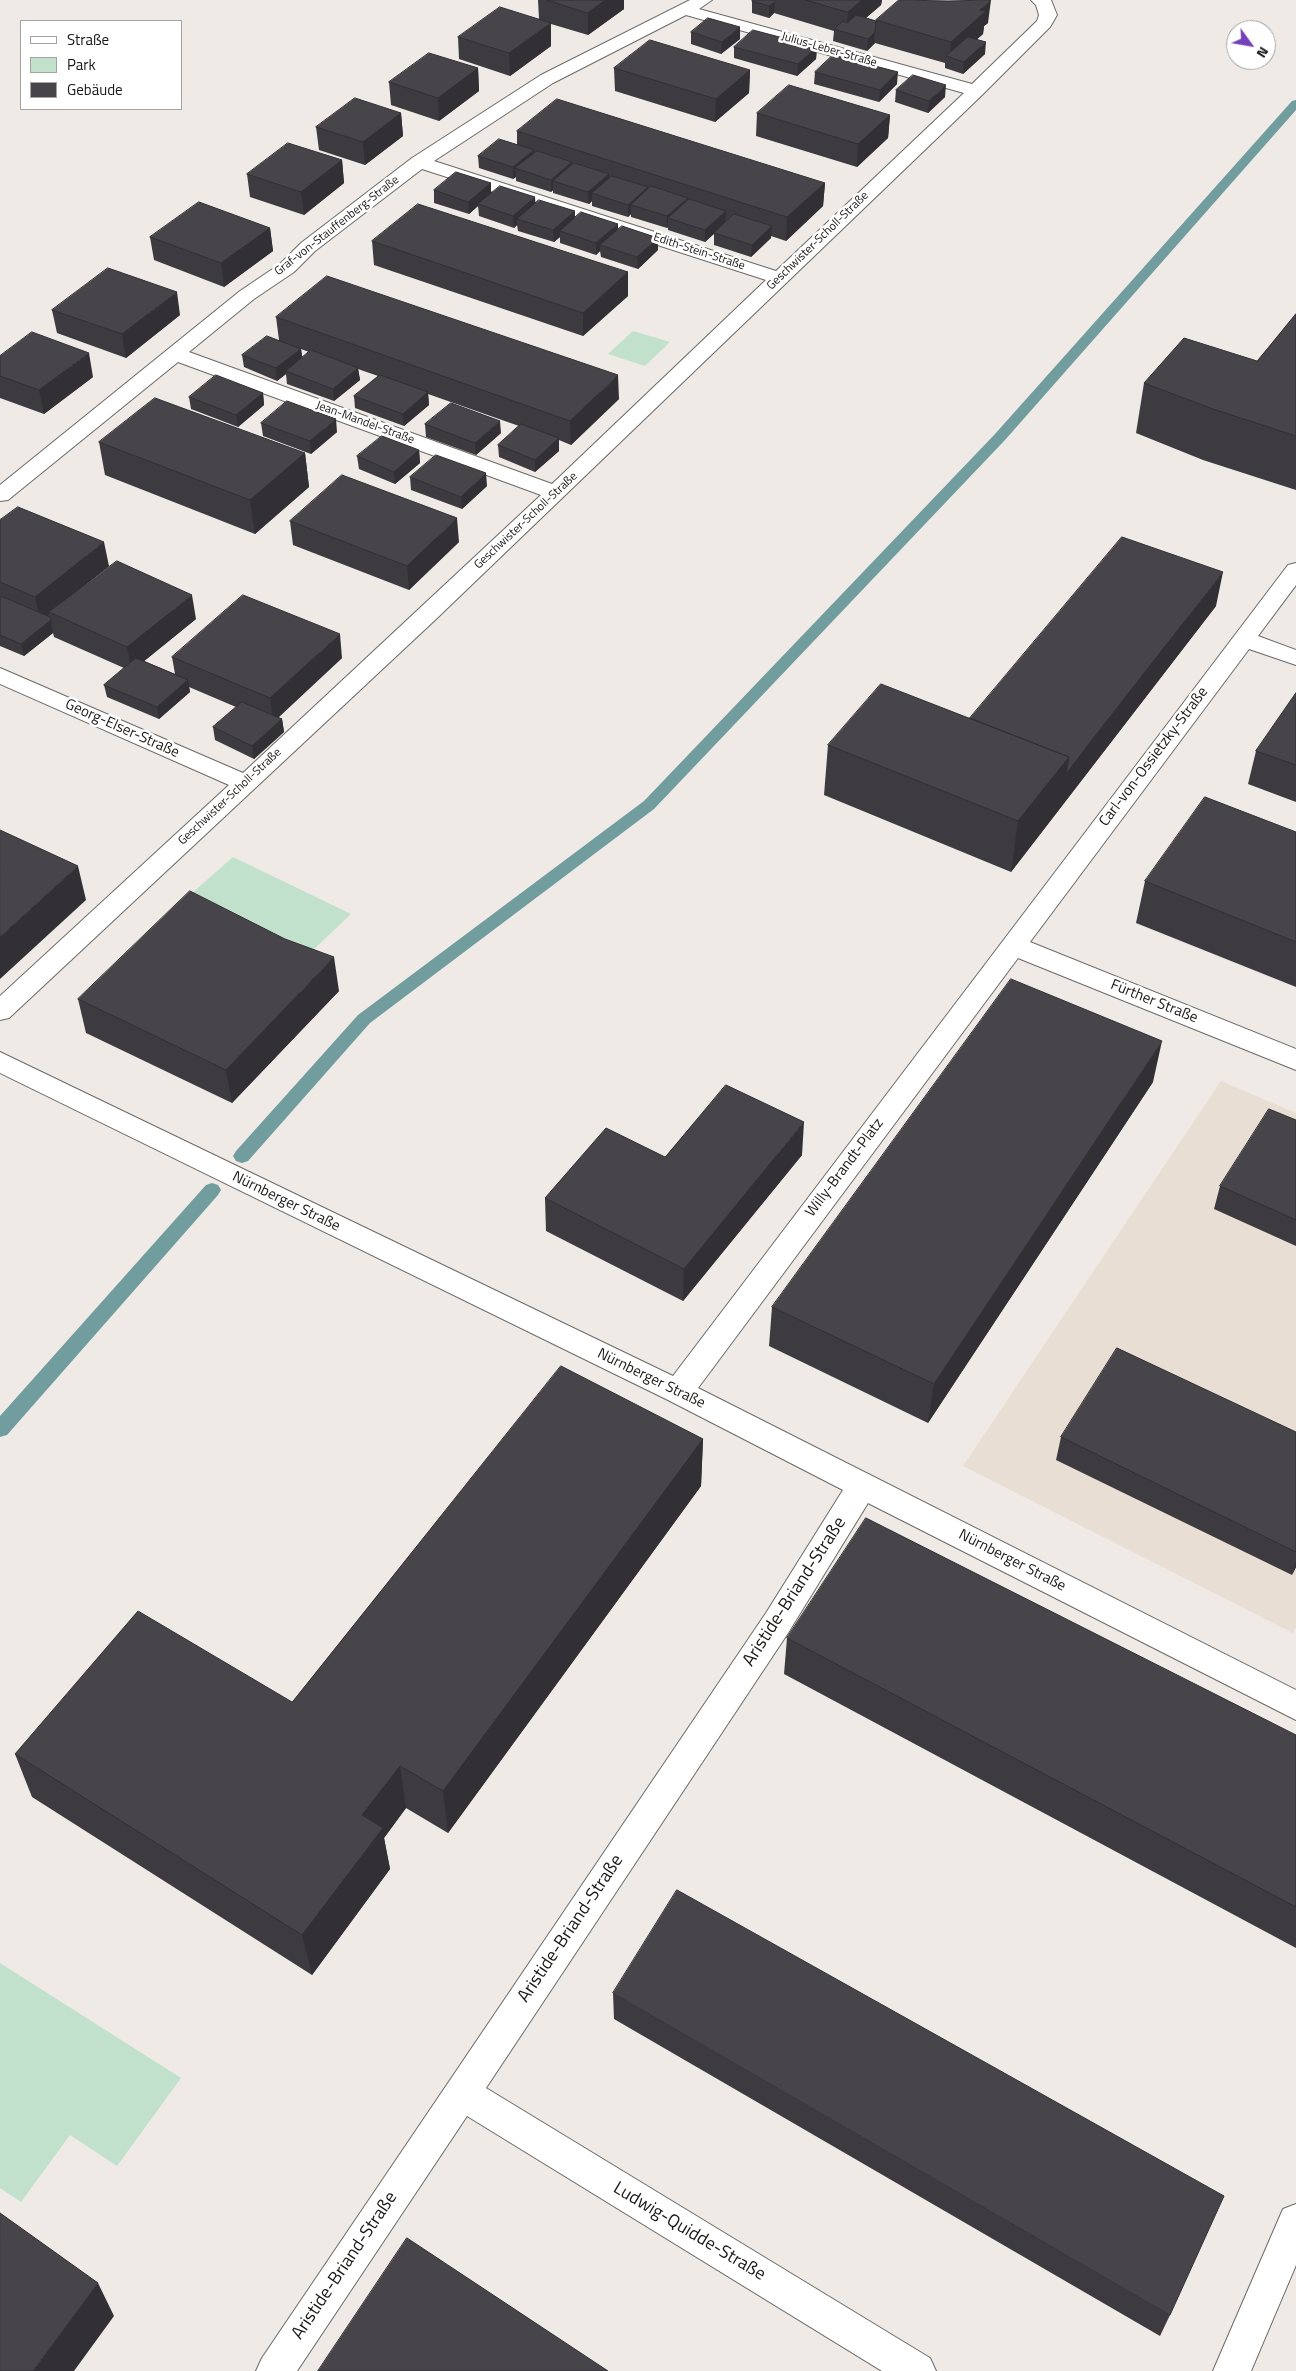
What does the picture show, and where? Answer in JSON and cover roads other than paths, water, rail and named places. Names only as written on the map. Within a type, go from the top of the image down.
[{"type":"street","name":"Graf-von-Stauffenberg-Straße","points":[[0,495],[41,464],[247,295],[287,268],[308,247],[419,162],[546,79],[702,0]]},
{"type":"street","name":"Geschwister-Scholl-Straße","points":[[0,1012],[556,493],[779,278],[976,92],[1044,23],[1048,15],[1044,2],[1040,0]]},
{"type":"street","name":"Julius-Leber-Straße","points":[[682,9],[976,92]]},
{"type":"street","name":"Edith-Stein-Straße","points":[[419,162],[779,278]]},
{"type":"street","name":"Jean-Mandel-Straße","points":[[175,354],[556,493]]},
{"type":"street","name":"Carl-von-Ossietzky-Straße","points":[[1012,945],[1296,570]]},
{"type":"street","points":[[1244,639],[1296,658]]},
{"type":"street","name":"Georg-Elser-Straße","points":[[0,675],[245,783]]},
{"type":"street","name":"Fürther Straße","points":[[1012,945],[1296,1060]]},
{"type":"street","name":"Willy-Brandt-Platz","points":[[678,1392],[1012,945]]},
{"type":"street","name":"Nürnberger Straße","points":[[0,1062],[678,1392],[1296,1706]]},
{"type":"street","name":"Aristide-Briand-Straße","points":[[275,2371],[777,1623],[863,1485]]},
{"type":"street","name":"Ludwig-Quidde-Straße","points":[[461,2093],[917,2371]]},
{"type":"street","points":[[1232,2371],[1296,2222]]},
{"type":"waterway","points":[[242,1156],[364,1019],[649,805],[1000,437],[1296,103]]},
{"type":"waterway","points":[[0,1429],[212,1190]]}]
